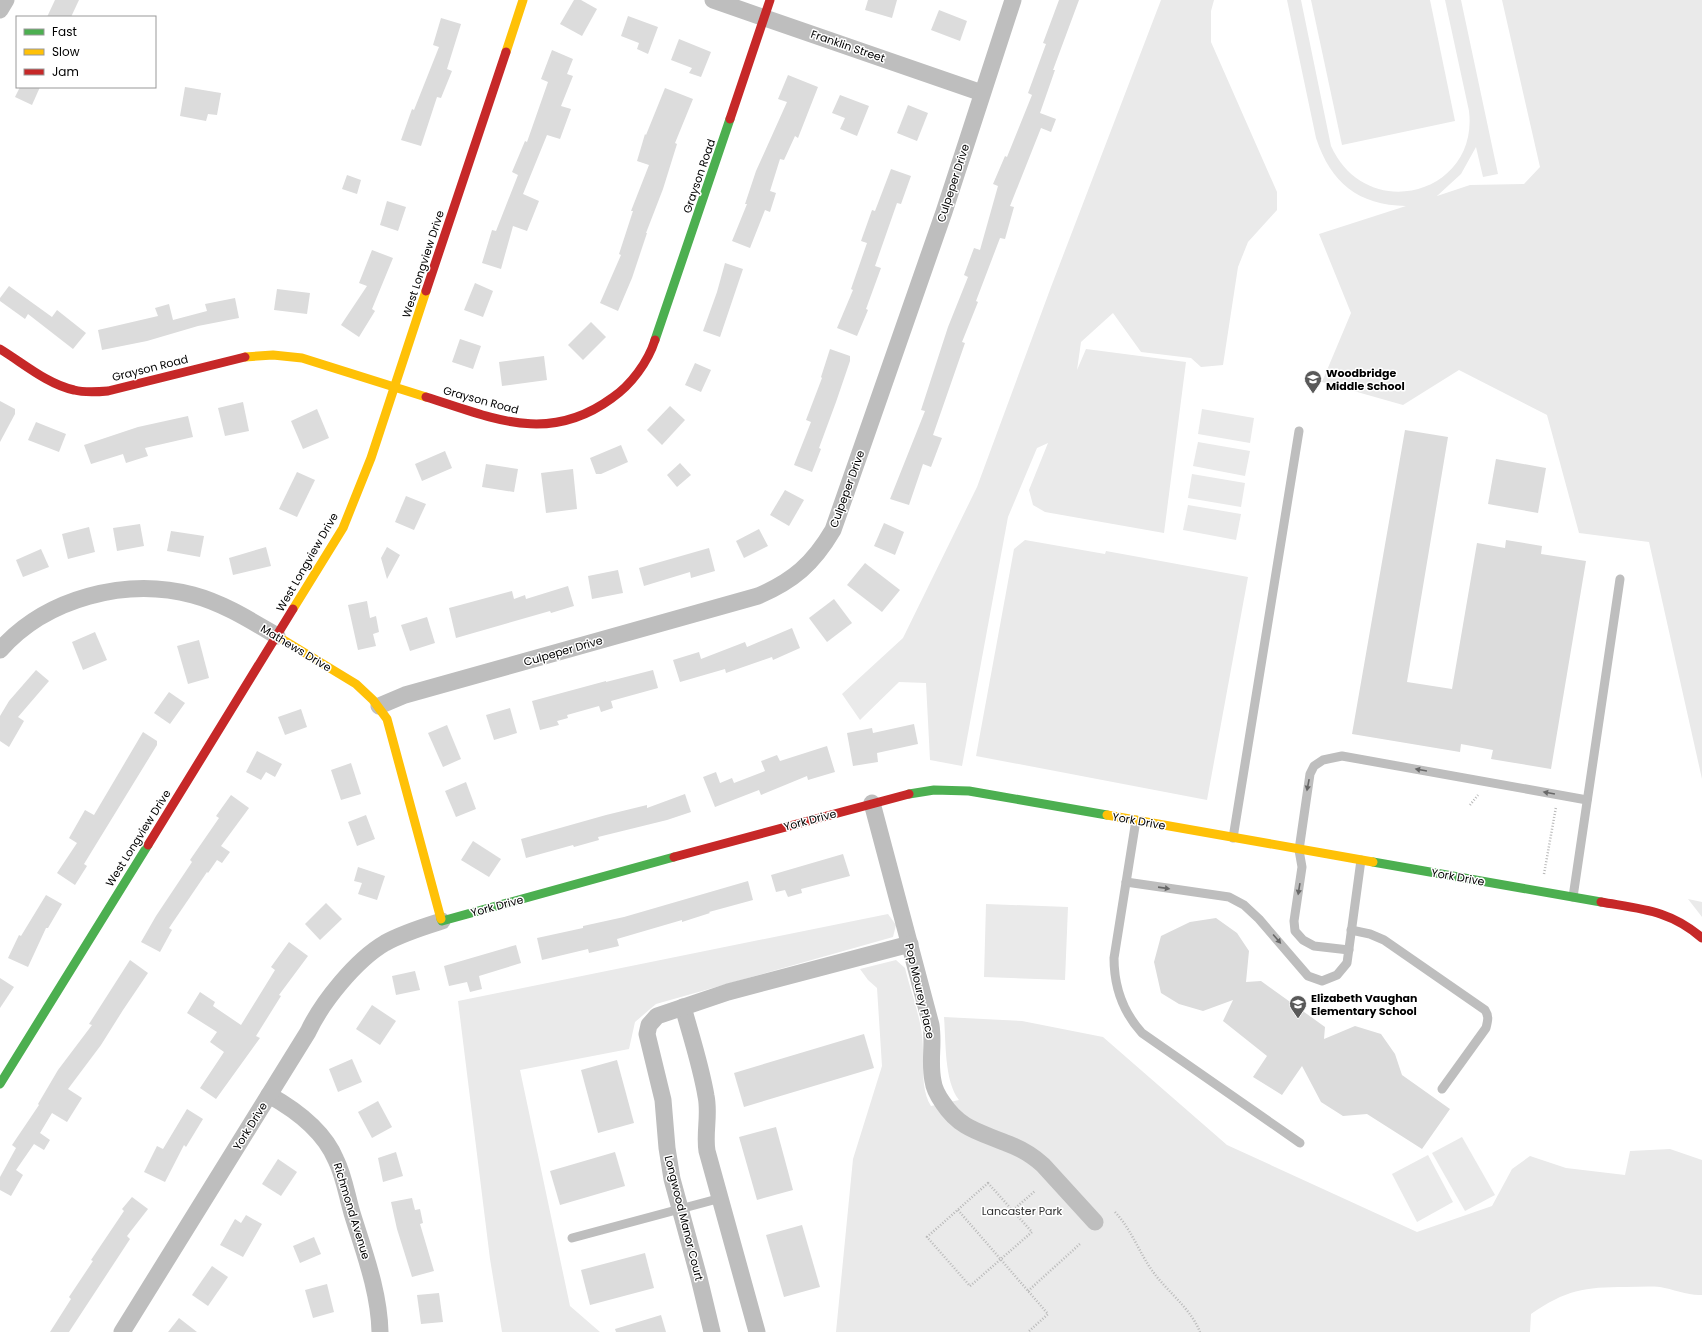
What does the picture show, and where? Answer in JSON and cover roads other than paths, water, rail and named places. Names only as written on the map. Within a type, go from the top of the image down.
[{"type":"street","points":[[0,10],[6,0]]},
{"type":"street","name":"West Longview Drive","points":[[0,1084],[343,528],[371,458],[523,0]]},
{"type":"street","name":"Franklin Street","points":[[713,0],[982,93]]},
{"type":"street","name":"Grayson Road","points":[[0,349],[56,384],[73,390],[90,392],[108,391],[223,361],[248,356],[273,355],[302,358],[503,421],[530,424],[550,424],[587,413],[602,405],[632,380],[644,363],[654,344],[770,0]]},
{"type":"street","name":"Culpeper Drive","points":[[379,706],[405,695],[758,596],[777,588],[808,565],[822,548],[833,530],[944,212],[1013,0]]},
{"type":"street","name":"Mathews Drive","points":[[0,650],[6,642],[30,624],[68,603],[100,593],[131,589],[168,590],[203,598],[231,609],[356,684],[367,692],[379,706],[387,719],[442,921]]},
{"type":"street","name":"York Drive","points":[[122,1332],[270,1095],[313,1023],[347,975],[384,944],[418,929],[442,921],[872,803],[925,790],[945,789],[969,791],[1658,912],[1676,919],[1692,928],[1702,938]]},
{"type":"street","name":"Pop Mourey Place","points":[[872,803],[932,1032],[931,1066],[933,1081],[938,1094],[946,1108],[967,1128],[1013,1146],[1036,1159],[1095,1222]]},
{"type":"street","name":"Longwood Manor Court","points":[[712,1332],[672,1179],[666,1148],[664,1100],[647,1034],[649,1025],[657,1016],[728,992],[910,944]]},
{"type":"street","points":[[683,1007],[707,1097],[706,1144],[757,1332]]},
{"type":"street","name":"Richmond Avenue","points":[[270,1095],[287,1104],[306,1120],[323,1139],[336,1160],[374,1287],[380,1332]]},
{"type":"lane","points":[[1234,838],[1300,432]]},
{"type":"lane","points":[[1572,897],[1620,579]]},
{"type":"lane","points":[[1349,950],[1314,946],[1303,940],[1295,930],[1294,921],[1302,867],[1299,850],[1310,774],[1314,766],[1322,760],[1342,756],[1587,800]]},
{"type":"lane","points":[[1136,820],[1114,958],[1118,995],[1126,1012],[1142,1033],[1300,1143]]},
{"type":"lane","points":[[1126,882],[1229,897],[1244,904],[1308,976],[1322,981],[1337,975],[1347,963],[1361,860]]},
{"type":"lane","points":[[1352,930],[1370,934],[1384,940],[1488,1014],[1486,1028],[1442,1088]]},
{"type":"lane","points":[[572,1238],[721,1198]]},
{"type":"place","name":"Woodbridge Middle School","points":[[1313,394]]},
{"type":"place","name":"Elizabeth Vaughan Elementary School","points":[[1298,1019]]},
{"type":"park label","name":"Lancaster Park","points":[[1022,1211]]}]
